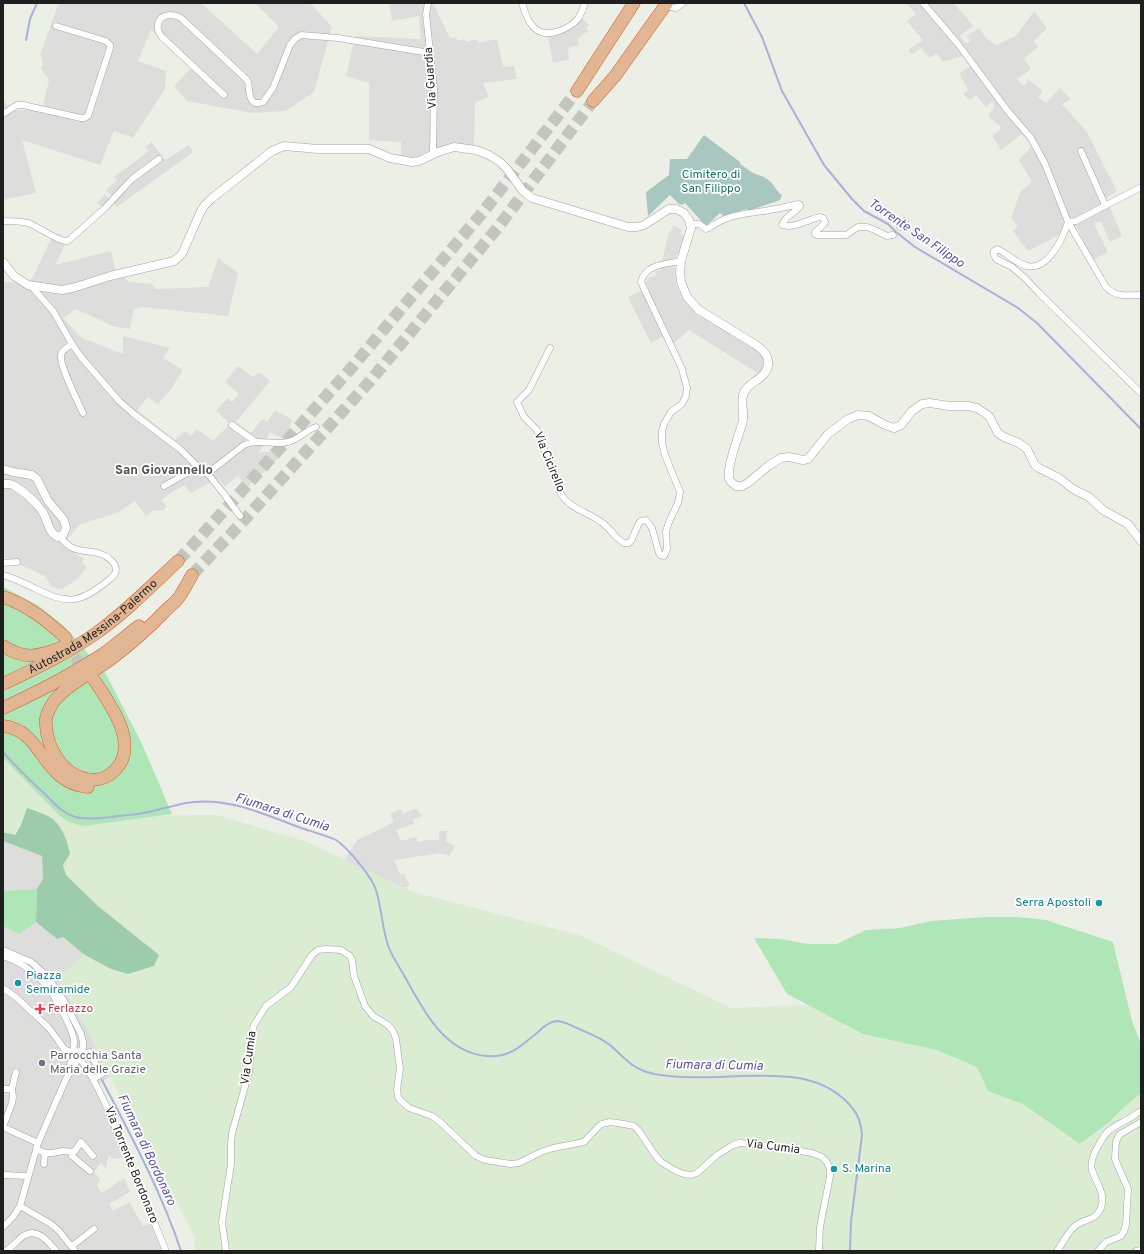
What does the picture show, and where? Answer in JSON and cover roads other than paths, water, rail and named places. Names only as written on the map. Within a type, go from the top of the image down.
[{"type":"highway","points":[[588,74],[602,43],[627,3]]},
{"type":"highway","points":[[577,91],[634,3]]},
{"type":"highway","points":[[656,3],[593,101],[615,76],[669,5]]},
{"type":"highway","name":"Autostrada Messina-Palermo","points":[[3,684],[49,662],[95,634],[134,602],[178,561]]},
{"type":"highway","name":"Autostrada Messina-Palermo","points":[[3,708],[61,680],[104,653],[147,620],[192,575],[179,597],[152,625],[110,660],[62,693],[54,700],[46,716],[49,741],[54,752],[65,768],[72,774],[83,778],[97,780],[109,776],[123,760],[125,743],[123,732],[114,711],[94,676],[107,690],[119,709],[127,729],[130,743],[127,762],[124,768],[113,779],[100,786],[88,787],[66,781],[57,774],[28,737],[18,730],[3,726]]},
{"type":"highway","points":[[3,597],[13,600],[29,609],[49,623],[63,639],[31,615],[11,604],[3,602]]},
{"type":"highway","points":[[3,646],[16,654],[28,656],[41,655],[95,634]]},
{"type":"street","name":"Via Guardia","points":[[428,3],[426,14],[434,89],[433,154]]},
{"type":"street","points":[[522,3],[529,20],[534,27],[540,32],[547,33],[562,30],[574,22],[582,12],[585,3]]},
{"type":"street","points":[[669,5],[676,8],[683,3]]},
{"type":"street","points":[[923,3],[958,44],[1007,110],[1031,138],[1045,164],[1068,222],[1106,287],[1114,294],[1141,296]]},
{"type":"street","points":[[224,95],[159,33],[157,25],[161,18],[165,15],[173,14],[181,18],[244,77],[248,83],[250,95],[257,103],[263,102],[269,95],[290,45],[301,35],[338,38],[430,53]]},
{"type":"street","points":[[3,114],[17,106],[23,105],[80,118],[88,116],[110,45],[106,41],[56,26]]},
{"type":"street","points":[[3,262],[14,276],[23,283],[32,287],[56,290],[69,289],[110,276],[174,261],[182,254],[200,213],[208,202],[279,147],[369,149],[390,158],[412,162],[419,161],[433,154],[454,148],[483,152],[504,164],[523,191],[532,198],[633,228],[647,224],[666,210],[676,209],[687,216],[690,224],[690,232],[680,268],[681,282],[687,297],[690,302],[703,313],[756,345],[764,352],[768,359],[768,367],[765,374],[747,388],[743,394],[744,410],[729,470],[729,478],[733,484],[739,486],[745,485],[768,466],[781,458],[789,457],[803,460],[808,459],[813,455],[825,438],[848,419],[855,416],[862,414],[869,416],[894,428],[901,425],[912,411],[922,404],[930,403],[949,406],[968,406],[977,408],[989,416],[998,433],[1019,443],[1027,449],[1035,465],[1057,477],[1073,490],[1089,497],[1103,510],[1128,524],[1141,541]]},
{"type":"street","points":[[1081,151],[1105,205]]},
{"type":"street","points":[[3,221],[18,221],[27,223],[59,240],[68,241],[105,208],[132,180],[159,160]]},
{"type":"street","points":[[1068,222],[1076,221],[1141,187]]},
{"type":"street","points":[[690,224],[700,224],[706,229],[725,219],[738,215],[798,204],[800,206],[784,220],[782,225],[787,226],[820,217],[823,218],[825,222],[815,232],[817,235],[846,234],[858,228],[867,227],[887,236],[892,235]]},
{"type":"street","points":[[900,227],[905,221]]},
{"type":"street","points":[[1068,222],[1053,252],[1042,264],[1027,266],[1021,264],[997,249],[994,251],[994,255],[996,259],[1012,267],[1025,278],[1141,393]]},
{"type":"street","name":"Via Cicirello","points":[[550,348],[529,390],[517,402],[524,417],[537,430],[561,494],[565,500],[577,509],[601,521],[624,543],[629,543],[639,523],[646,520],[652,528],[660,555],[664,556],[667,549],[666,531],[678,502],[680,492],[665,455],[662,443],[662,431],[671,412],[685,400],[687,388],[682,369],[641,282],[644,274],[650,269],[681,262]]},
{"type":"street","points":[[32,287],[53,311],[72,344],[86,363],[124,406],[180,449],[198,467],[204,469],[240,516]]},
{"type":"street","points":[[72,344],[63,351],[61,359],[83,413]]},
{"type":"street","points":[[232,425],[256,442]]},
{"type":"street","points":[[208,473],[244,445],[256,442],[287,443],[316,427]]},
{"type":"street","points":[[164,486],[198,467]]},
{"type":"street","points":[[3,469],[32,475],[37,479],[46,497],[64,520],[66,530],[60,537]]},
{"type":"street","points":[[3,484],[13,485],[34,501],[46,516],[50,530],[55,535],[60,537],[63,541],[75,549],[108,557],[115,566],[116,572],[110,579],[85,596],[73,600],[49,596],[19,580],[3,575]]},
{"type":"street","points":[[3,563],[16,562]]},
{"type":"street","name":"Via Cumia","points":[[226,1251],[222,1217],[231,1164],[232,1133],[250,1067],[252,1029],[263,1008],[291,987],[312,955],[318,950],[326,949],[341,950],[350,956],[354,976],[365,1006],[373,1016],[388,1025],[393,1031],[396,1039],[400,1069],[397,1089],[400,1100],[409,1108],[440,1121],[476,1156],[485,1160],[511,1164],[519,1163],[548,1149],[584,1142],[602,1124],[610,1122],[634,1126],[661,1162],[676,1171],[688,1175],[697,1173],[717,1155],[736,1144],[745,1143],[812,1153],[825,1160],[830,1168],[830,1176],[820,1228],[819,1251]]},
{"type":"street","points":[[3,950],[31,962],[47,976],[56,988],[81,1034],[83,1042],[102,1074],[93,1079]]},
{"type":"street","points":[[3,956],[27,967],[39,976],[60,1005],[71,1030],[74,1043],[66,1079]]},
{"type":"street","points":[[3,988],[12,994],[48,1027],[64,1050],[90,1055]]},
{"type":"street","points":[[3,1227],[13,1217],[20,1206],[37,1146],[66,1079],[80,1054],[83,1042]]},
{"type":"street","name":"Via Torrente Bordonaro","points":[[80,1054],[105,1103],[166,1251]]},
{"type":"street","points":[[16,1072],[12,1089],[13,1096],[3,1127],[37,1146],[45,1153],[63,1151],[74,1152]]},
{"type":"street","points":[[3,1089],[12,1089]]},
{"type":"street","points":[[1057,1251],[1072,1228],[1079,1223],[1094,1217],[1101,1206],[1102,1193],[1092,1171],[1091,1164],[1102,1138],[1114,1126],[1141,1111]]},
{"type":"street","points":[[1098,1251],[1106,1242],[1121,1236],[1125,1228],[1128,1189],[1115,1159],[1116,1142],[1122,1132],[1141,1122]]},
{"type":"street","points":[[90,1171],[72,1156],[81,1142],[93,1156]]},
{"type":"street","points":[[44,1164],[45,1153]]},
{"type":"street","points":[[3,1175],[28,1176]]},
{"type":"street","points":[[20,1206],[51,1224],[74,1249],[94,1229]]},
{"type":"street","points":[[6,1251],[23,1236],[31,1233],[42,1236],[56,1251]]},
{"type":"street","points":[[1136,1251],[1141,1250]]},
{"type":"waterway","points":[[26,40],[30,19],[37,3]]},
{"type":"waterway","name":"Torrente San Filippo","points":[[744,3],[762,37],[782,91],[824,165],[852,199],[864,211],[888,224],[915,247],[1018,308],[1037,323],[1141,429]]},
{"type":"waterway","name":"Fiumara di Cumia","points":[[3,752],[23,774],[58,807],[75,817],[88,819],[112,817],[144,813],[186,803],[201,801],[216,802],[230,804],[259,812],[336,840],[347,849],[374,884],[389,948],[419,1003],[436,1027],[447,1038],[458,1047],[471,1053],[486,1056],[509,1053],[515,1050],[546,1025],[559,1021],[594,1035],[610,1045],[625,1059],[646,1072],[665,1076],[686,1077],[783,1076],[810,1081],[836,1093],[847,1102],[856,1113],[861,1125],[862,1135],[851,1222],[850,1251]]},
{"type":"waterway","name":"Fiumara di Bordonaro","points":[[102,1080],[155,1185],[181,1251]]},
{"type":"tunnel","points":[[178,561],[353,366],[483,212],[577,91]]},
{"type":"tunnel","points":[[192,575],[246,518],[370,381],[499,226],[593,101]]},
{"type":"tunnel","points":[[63,643],[90,675]]},
{"type":"place","name":"Serra Apostoli","points":[[1099,903]]},
{"type":"place","name":"Piazza Semiramide","points":[[18,983]]},
{"type":"place","name":"Ferlazzo","points":[[40,1009]]},
{"type":"place","name":"Parrocchia Santa Maria delle Grazie","points":[[42,1063]]},
{"type":"place","name":"S. Marina","points":[[834,1169]]},
{"type":"district","name":"San Giovannello","points":[[164,471]]},
{"type":"park label","name":"Cimitero di San Filippo","points":[[711,182]]}]
